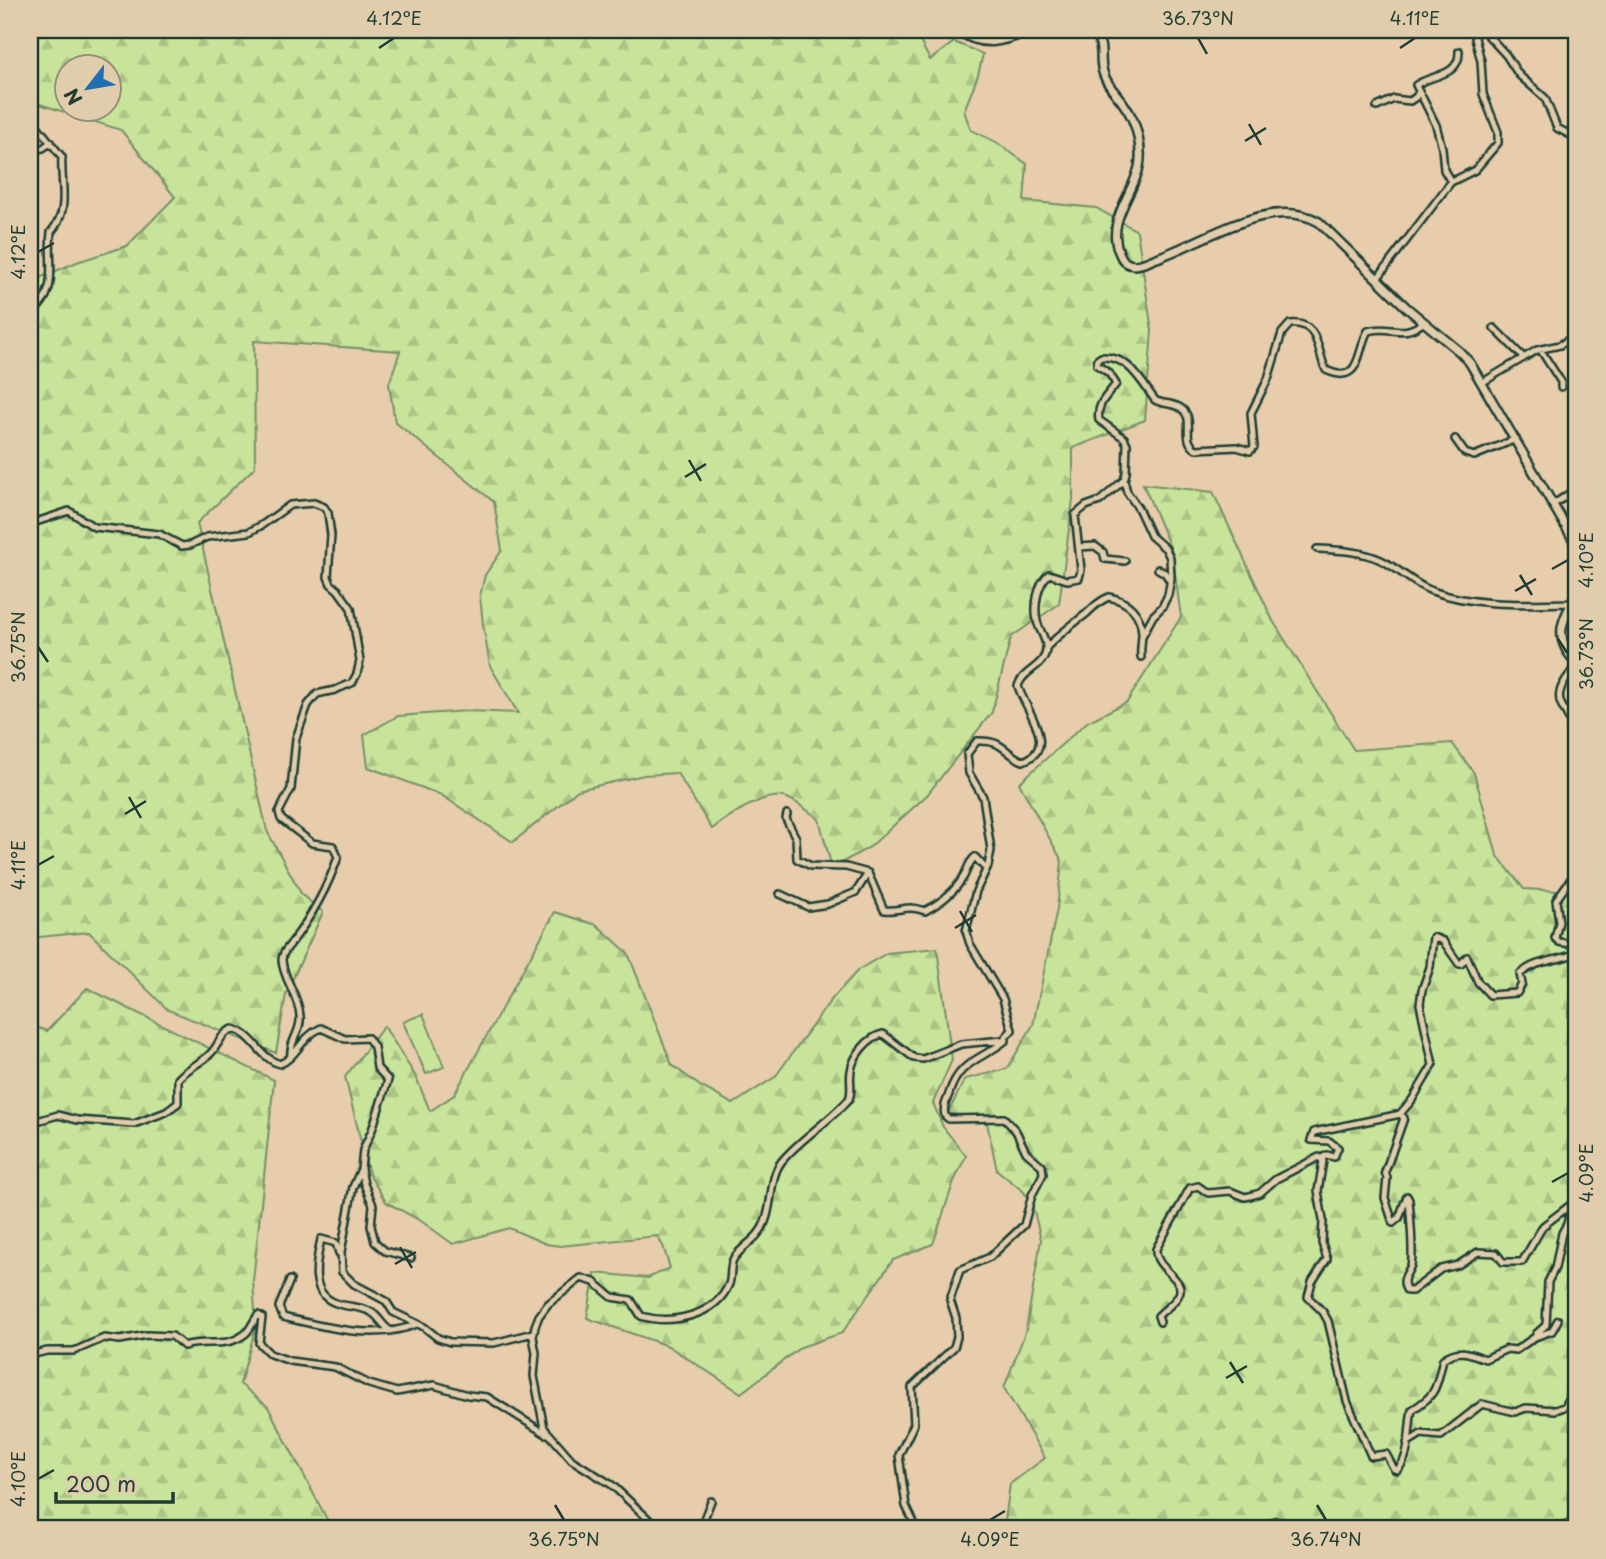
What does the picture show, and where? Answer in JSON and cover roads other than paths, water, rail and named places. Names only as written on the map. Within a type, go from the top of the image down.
[{"type":"main road","points":[[958,30],[989,42],[1001,42],[1033,30]]},
{"type":"main road","points":[[1093,30],[1103,50],[1103,75],[1132,117],[1140,155],[1139,167],[1118,216],[1116,243],[1123,261],[1136,265],[1266,214],[1292,213],[1319,222],[1377,279],[1460,352],[1483,382],[1576,544]]},
{"type":"main road","points":[[1574,600],[1564,618],[1561,640],[1576,663]]},
{"type":"street","points":[[1377,279],[1451,182],[1475,170],[1498,143],[1498,132],[1483,94],[1476,30]]},
{"type":"street","points":[[1483,30],[1506,55],[1519,75],[1545,98],[1558,128],[1576,138]]},
{"type":"street","points":[[1451,182],[1444,170],[1443,148],[1434,119],[1416,85],[1455,67],[1459,61],[1459,51]]},
{"type":"street","points":[[1377,107],[1394,99],[1410,101],[1419,91]]},
{"type":"street","points":[[30,117],[62,157],[64,209],[51,232],[50,285],[41,305],[30,315]]},
{"type":"street","points":[[30,150],[43,148],[51,142]]},
{"type":"street","points":[[1142,636],[1153,616],[1165,603],[1171,584],[1168,554],[1151,536],[1138,508],[1126,492],[1124,480],[1127,444],[1119,435],[1102,425],[1097,415],[1105,397],[1116,384],[1109,373],[1097,365],[1101,357],[1117,357],[1132,369],[1155,400],[1183,409],[1189,422],[1187,437],[1191,446],[1196,449],[1237,447],[1250,452],[1254,447],[1251,413],[1268,379],[1282,333],[1290,324],[1299,324],[1312,333],[1318,342],[1326,370],[1342,373],[1353,369],[1358,363],[1368,331],[1405,332],[1424,322]]},
{"type":"street","points":[[1494,328],[1524,358]]},
{"type":"street","points":[[1483,382],[1540,348],[1560,345],[1576,335]]},
{"type":"street","points":[[1540,348],[1561,382],[1561,387]]},
{"type":"street","points":[[1455,439],[1465,453],[1474,456],[1516,439]]},
{"type":"street","points":[[917,1529],[906,1506],[899,1455],[915,1424],[912,1387],[954,1347],[957,1337],[956,1318],[950,1300],[960,1270],[989,1257],[1024,1225],[1032,1195],[1043,1174],[1042,1166],[1026,1152],[1016,1131],[1004,1118],[948,1119],[943,1111],[955,1079],[963,1067],[1003,1043],[1009,1035],[1011,1024],[1003,999],[970,944],[966,932],[976,891],[991,850],[983,797],[969,773],[967,754],[977,741],[997,743],[1023,761],[1036,752],[1040,744],[1038,730],[1018,686],[1019,680],[1045,656],[1046,648],[1036,614],[1039,590],[1049,574],[1067,580],[1079,578],[1081,570],[1075,515],[1086,506],[1100,501],[1124,480]]},
{"type":"street","points":[[1554,504],[1576,489]]},
{"type":"street","points":[[30,524],[69,511],[94,527],[159,534],[182,546],[207,537],[248,532],[262,526],[290,505],[314,503],[328,513],[331,536],[328,577],[351,608],[360,661],[352,682],[317,694],[307,705],[296,738],[292,789],[279,812],[281,819],[308,841],[333,846],[338,857],[326,888],[293,941],[283,952],[284,972],[300,1014],[300,1025],[290,1049],[291,1056]]},
{"type":"street","points":[[1079,547],[1094,545],[1103,552],[1105,559],[1125,561]]},
{"type":"street","points":[[1317,549],[1339,550],[1380,559],[1411,582],[1435,592],[1501,605],[1574,600]]},
{"type":"street","points":[[1158,569],[1167,575],[1171,584]]},
{"type":"street","points":[[1046,648],[1063,629],[1094,604],[1109,597],[1124,602],[1134,610],[1142,636],[1141,657]]},
{"type":"street","points":[[1576,663],[1573,673],[1560,690],[1559,699],[1568,715],[1574,738],[1573,815],[1576,824]]},
{"type":"street","points":[[787,814],[786,819],[796,838],[797,859],[811,866],[846,867],[868,873],[884,910],[912,906],[925,911],[950,893],[975,857],[986,869]]},
{"type":"street","points":[[1576,872],[1556,900],[1559,922],[1555,938],[1559,942],[1576,944]]},
{"type":"street","points":[[780,894],[808,907],[828,904],[856,892],[868,873]]},
{"type":"street","points":[[1160,1322],[1160,1313],[1172,1304],[1181,1288],[1159,1264],[1156,1249],[1187,1191],[1198,1186],[1208,1193],[1230,1191],[1245,1197],[1255,1195],[1276,1179],[1315,1158],[1326,1155],[1334,1157],[1338,1148],[1329,1141],[1311,1139],[1314,1132],[1400,1114],[1433,1065],[1420,1004],[1430,967],[1433,937],[1443,941],[1459,964],[1467,957],[1478,982],[1490,995],[1517,993],[1522,984],[1520,974],[1528,967],[1576,953]]},
{"type":"street","points":[[30,1123],[58,1115],[126,1125],[166,1112],[178,1103],[178,1079],[209,1056],[223,1035],[233,1029],[250,1037],[275,1063],[285,1062],[305,1038],[321,1028],[345,1039],[363,1038],[372,1041],[377,1068],[388,1080],[353,1187],[340,1257],[340,1265],[346,1279],[386,1301],[393,1312],[450,1342],[494,1343],[533,1333]]},
{"type":"street","points":[[549,1436],[541,1418],[534,1376],[536,1353],[533,1333],[539,1315],[548,1304],[581,1278],[594,1282],[612,1297],[631,1300],[642,1316],[651,1319],[674,1320],[698,1314],[724,1291],[729,1283],[735,1257],[760,1232],[770,1203],[775,1176],[782,1161],[849,1100],[852,1093],[850,1071],[868,1041],[883,1034],[888,1035],[914,1058],[923,1059],[961,1044],[998,1041],[1009,1035]]},
{"type":"street","points":[[1400,1114],[1404,1118],[1385,1172],[1385,1198],[1394,1223],[1399,1218],[1408,1196],[1409,1200],[1412,1263],[1404,1277],[1407,1291],[1441,1269],[1458,1265],[1478,1252],[1496,1254],[1503,1262],[1522,1262],[1542,1226],[1573,1203],[1562,1233],[1555,1268],[1548,1282],[1546,1325],[1520,1348]]},
{"type":"street","points":[[1322,1158],[1324,1164],[1318,1191],[1323,1220],[1322,1242],[1327,1259],[1312,1282],[1308,1299],[1323,1312],[1328,1321],[1347,1401],[1368,1454],[1386,1454],[1393,1468],[1397,1470],[1405,1460],[1412,1410],[1434,1393],[1443,1359],[1459,1351],[1485,1359],[1507,1349],[1520,1348],[1535,1337],[1552,1331],[1558,1320]]},
{"type":"street","points":[[360,1168],[373,1205],[371,1226],[375,1242],[385,1251],[411,1258]]},
{"type":"street","points":[[340,1257],[336,1243],[321,1239],[315,1266],[316,1280],[321,1291],[332,1302],[373,1312],[384,1326],[394,1332]]},
{"type":"street","points":[[290,1280],[279,1304],[283,1317],[329,1327],[384,1333],[417,1324]]},
{"type":"street","points":[[30,1355],[74,1351],[104,1338],[120,1340],[147,1335],[172,1336],[184,1346],[211,1342],[226,1344],[245,1333],[258,1315],[262,1317],[259,1343],[270,1354],[290,1361],[335,1367],[369,1384],[397,1392],[434,1385],[468,1395],[487,1397],[549,1436],[580,1467],[601,1478],[630,1500],[659,1529]]},
{"type":"street","points":[[1407,1443],[1420,1434],[1441,1436],[1482,1404],[1510,1412],[1530,1408],[1556,1409],[1566,1406],[1569,1396],[1576,1392]]},
{"type":"street","points":[[700,1529],[710,1501]]},
{"type":"street","points":[[1268,1529],[1275,1521],[1280,1523],[1282,1529]]}]
